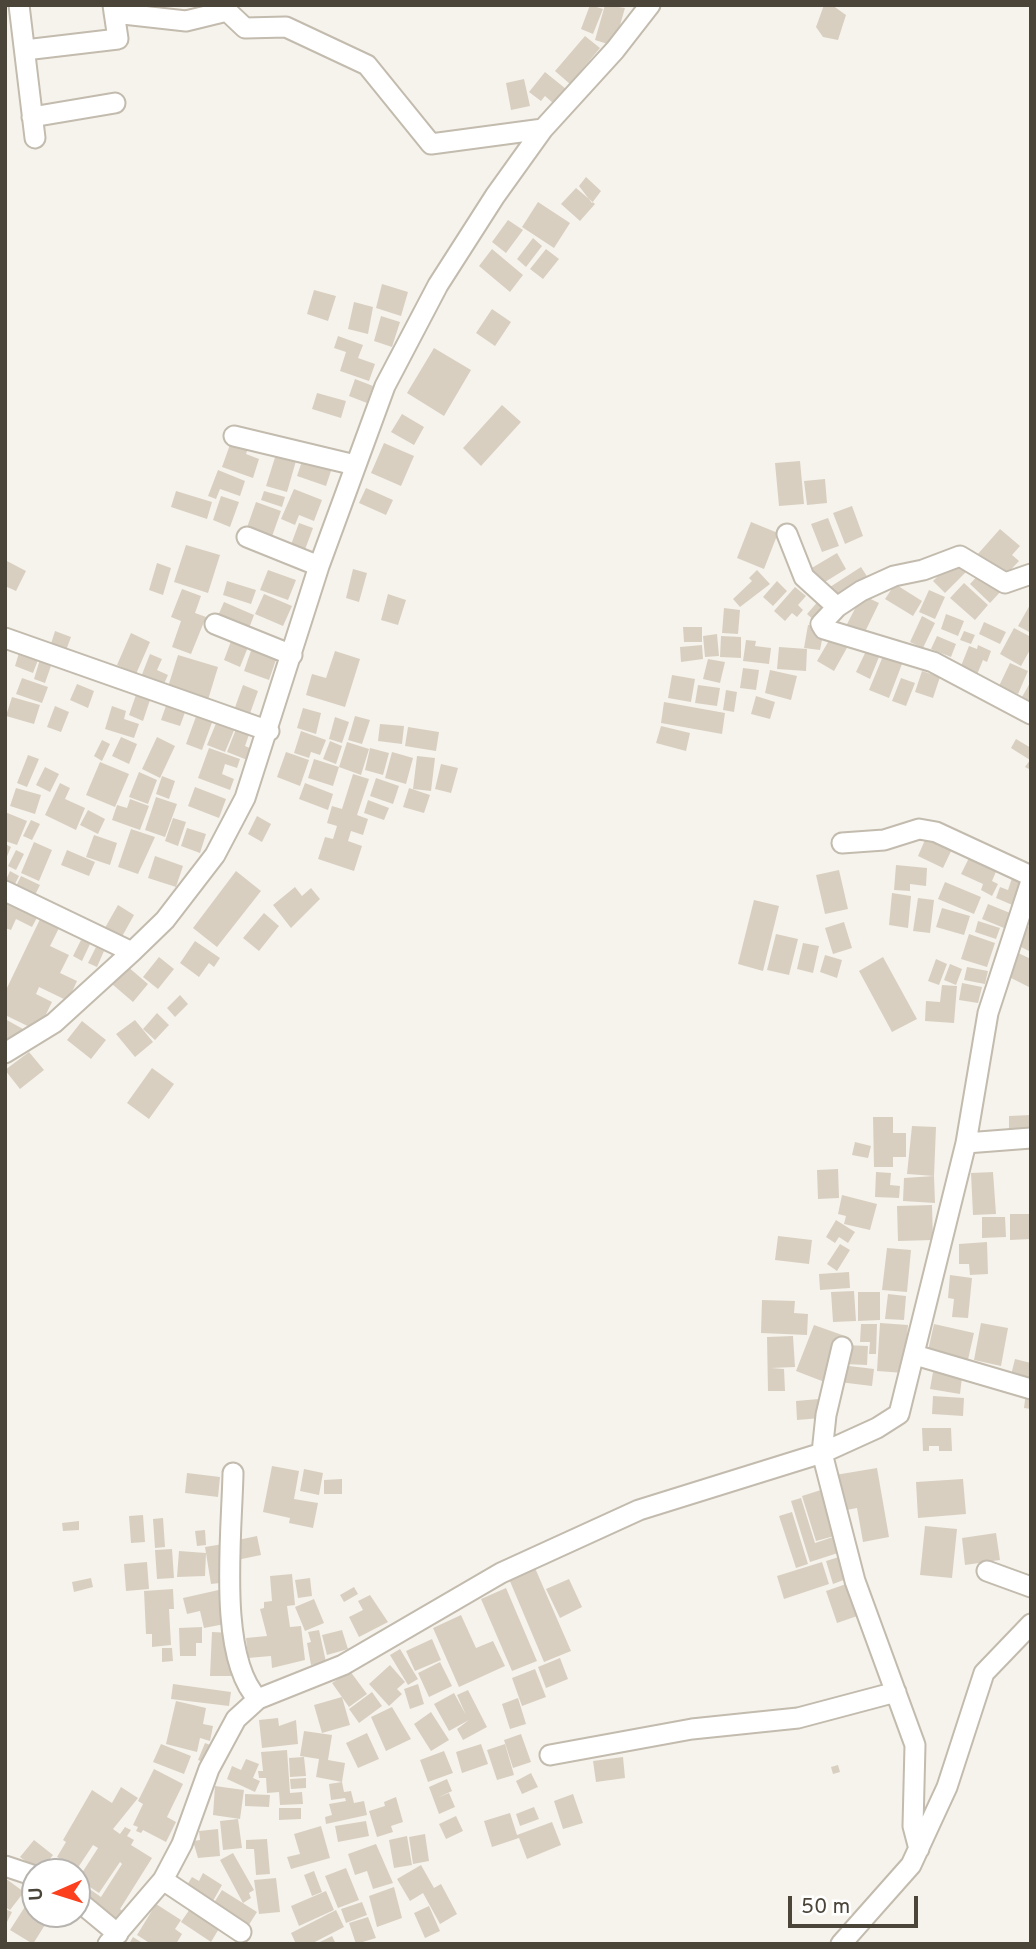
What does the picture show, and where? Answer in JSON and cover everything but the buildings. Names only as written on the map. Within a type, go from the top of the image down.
[{"type":"street","points":[[19,5],[35,138]]},
{"type":"street","points":[[5,1053],[54,1023],[132,952],[164,920],[215,855],[245,799],[269,731],[319,566],[385,386],[438,285],[495,196],[543,129],[615,50],[650,5]]},
{"type":"street","points":[[25,50],[118,39],[113,9],[186,21],[227,11],[245,28],[286,27],[368,65],[431,144],[543,129]]},
{"type":"street","points":[[32,117],[116,103]]},
{"type":"street","points":[[233,436],[355,464]]},
{"type":"street","points":[[787,534],[804,577],[837,607]]},
{"type":"street","points":[[247,537],[319,566]]},
{"type":"street","points":[[1031,574],[1005,583],[960,555],[923,570],[894,576],[861,591],[837,607],[821,624],[823,628],[933,662],[1031,714]]},
{"type":"street","points":[[215,624],[292,655]]},
{"type":"street","points":[[5,638],[269,731]]},
{"type":"street","points":[[842,843],[884,840],[919,829],[936,832],[1031,876]]},
{"type":"street","points":[[91,1915],[113,1939],[163,1880],[182,1844],[209,1769],[236,1719],[258,1699],[343,1665],[501,1573],[639,1510],[822,1453],[877,1428],[899,1413],[966,1143],[988,1013],[1031,881]]},
{"type":"street","points":[[5,891],[132,952]]},
{"type":"street","points":[[966,1143],[1031,1138]]},
{"type":"street","points":[[842,1348],[826,1415],[822,1453],[855,1581],[915,1745],[913,1826],[919,1849]]},
{"type":"street","points":[[915,1355],[1031,1389]]},
{"type":"street","points":[[233,1473],[230,1620],[246,1686],[258,1699]]},
{"type":"street","points":[[987,1571],[1031,1587]]},
{"type":"street","points":[[841,1944],[908,1871],[947,1787],[984,1673],[1031,1624]]},
{"type":"street","points":[[550,1755],[692,1729],[798,1718],[896,1692]]},
{"type":"street","points":[[163,1880],[242,1932]]}]
